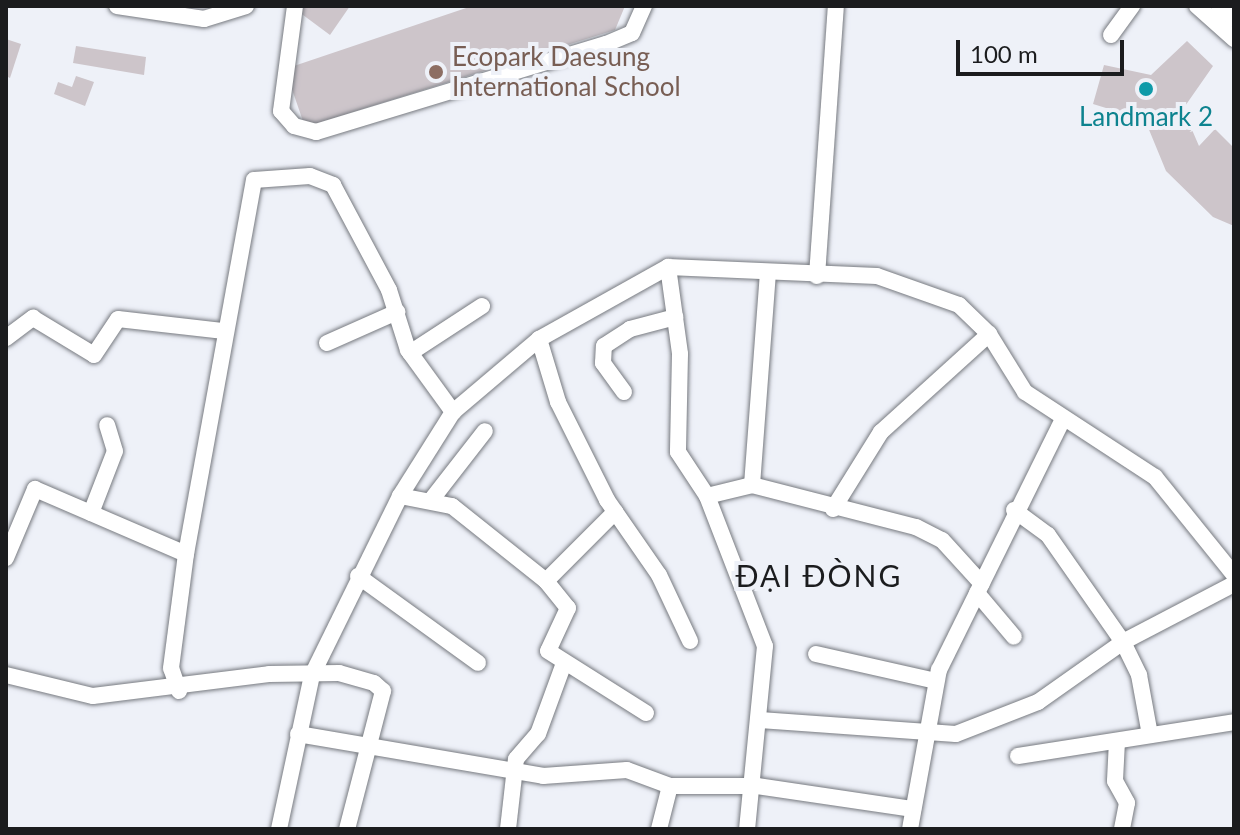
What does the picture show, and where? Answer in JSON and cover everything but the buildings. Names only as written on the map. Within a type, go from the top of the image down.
[{"type":"street","points":[[117,6],[204,19],[246,6]]},
{"type":"street","points":[[295,6],[281,111],[294,126],[316,132],[606,44],[632,33],[644,6]]},
{"type":"street","points":[[817,276],[836,6]]},
{"type":"street","points":[[1111,35],[1132,6]]},
{"type":"street","points":[[1197,6],[1234,39]]},
{"type":"street","points":[[1219,6],[1234,19]]},
{"type":"street","points":[[179,691],[171,668],[186,554],[246,193],[263,178],[310,176],[333,185],[397,312],[410,353],[453,412]]},
{"type":"street","points":[[668,267],[675,317],[678,452],[707,496],[765,646],[757,786],[747,829]]},
{"type":"street","points":[[279,829],[302,735],[312,675],[400,496],[453,412],[539,339],[668,267],[817,276],[877,276],[929,290],[989,334],[1025,392],[1155,477],[1234,575]]},
{"type":"street","points":[[752,485],[768,273]]},
{"type":"street","points":[[410,353],[482,306]]},
{"type":"street","points":[[327,343],[397,312]]},
{"type":"street","points":[[624,392],[603,363],[604,346],[630,329],[675,317]]},
{"type":"street","points":[[6,338],[33,318],[94,355],[118,319],[224,331]]},
{"type":"street","points":[[833,509],[881,432],[989,334]]},
{"type":"street","points":[[539,339],[558,402],[615,512],[659,575],[690,641]]},
{"type":"street","points":[[910,829],[924,735],[936,681],[1014,510],[1063,419]]},
{"type":"street","points":[[91,513],[115,451],[107,425]]},
{"type":"street","points":[[432,499],[485,431]]},
{"type":"street","points":[[707,496],[752,485],[942,540],[1014,637]]},
{"type":"street","points":[[6,558],[35,489],[186,554]]},
{"type":"street","points":[[400,496],[432,499],[452,506],[546,581],[568,606],[547,646],[564,663],[646,713]]},
{"type":"street","points":[[1014,510],[1048,535],[1123,642],[1139,675],[1150,735]]},
{"type":"street","points":[[546,581],[615,512]]},
{"type":"street","points":[[358,576],[478,663]]},
{"type":"street","points":[[760,720],[924,735],[956,734],[1038,702],[1123,642],[1234,584]]},
{"type":"street","points":[[816,654],[936,681]]},
{"type":"street","points":[[508,829],[514,769],[541,727],[543,705],[564,663]]},
{"type":"street","points":[[6,675],[93,696],[179,691],[269,674],[339,673],[383,691],[357,744],[347,829]]},
{"type":"street","points":[[1018,756],[1234,722]]},
{"type":"street","points":[[302,735],[543,776],[627,770],[670,786],[757,786],[913,809]]},
{"type":"street","points":[[1117,741],[1115,781],[1127,803],[1122,829]]},
{"type":"street","points":[[659,829],[670,786]]},
{"type":"place","name":"Ecopark Daesung International School","points":[[436,72]]},
{"type":"place","name":"Landmark 2","points":[[1146,89]]},
{"type":"district","name":"ĐẠI ĐÒNG","points":[[819,575]]}]
